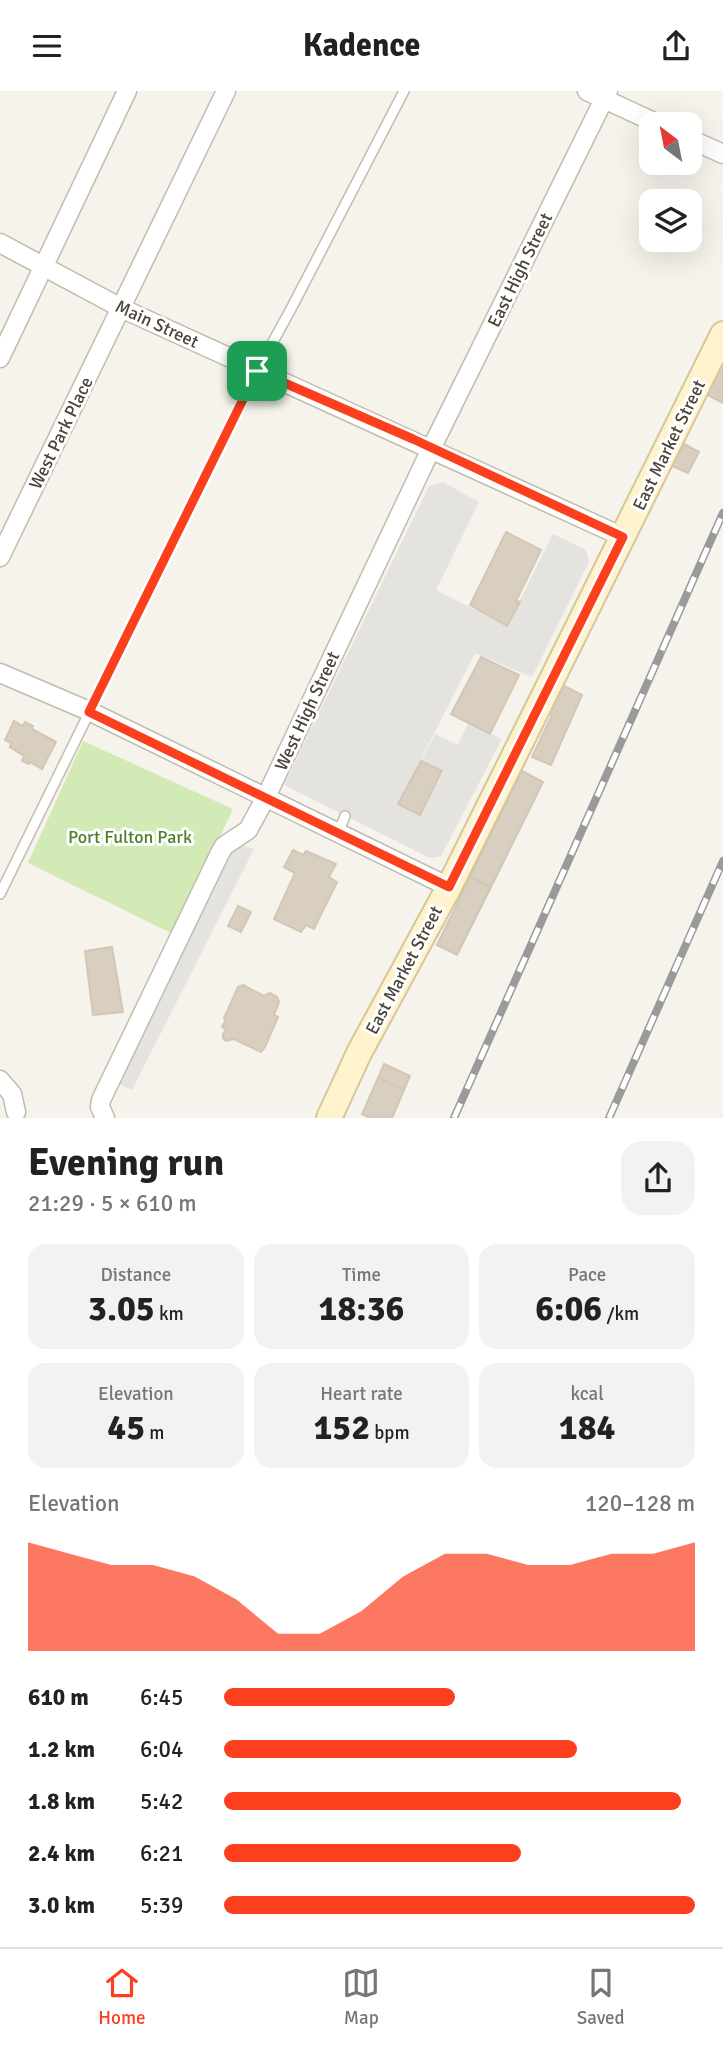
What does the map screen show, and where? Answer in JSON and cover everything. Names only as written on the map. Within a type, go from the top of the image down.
[{"type":"main road","name":"East Market Street","points":[[330,1118],[359,1053],[449,887],[723,334]]},
{"type":"street","points":[[0,358],[127,91]]},
{"type":"street","name":"West Park Place","points":[[0,557],[226,91]]},
{"type":"street","points":[[587,91],[606,95],[639,113]]},
{"type":"street","name":"East High Street","points":[[431,449],[606,95]]},
{"type":"street","points":[[702,144],[723,154]]},
{"type":"street","name":"Main Street","points":[[0,243],[121,308],[623,537]]},
{"type":"street","name":"West High Street","points":[[104,1116],[101,1100],[220,853],[224,846],[248,830],[266,797],[431,449]]},
{"type":"street","points":[[0,673],[89,712],[266,797],[342,824],[449,887]]},
{"type":"street","points":[[0,1080],[12,1094],[16,1115]]},
{"type":"lane","points":[[0,894],[257,371],[404,91]]},
{"type":"green space","name":"Port Fulton Park","points":[[83,741],[233,809],[173,934],[28,863]]},
{"type":"shaded area","points":[[443,482],[479,502],[436,590],[507,626],[553,534],[586,550],[589,562],[532,677],[475,653],[398,804],[420,814],[444,772],[421,761],[435,734],[458,745],[468,723],[502,739],[441,856],[430,858],[284,785],[429,486]]},
{"type":"shaded area","points":[[219,838],[254,849],[132,1090],[105,1078]]},
{"type":"building","points":[[723,358],[723,403],[706,394]]},
{"type":"building","points":[[682,443],[699,452],[688,473],[672,466]]},
{"type":"building","points":[[506,532],[541,550],[507,626],[470,605]]},
{"type":"building","points":[[481,657],[519,675],[490,734],[451,714]]},
{"type":"building","points":[[564,686],[582,695],[551,765],[532,757],[552,715],[549,714]]},
{"type":"building","points":[[14,721],[23,726],[25,722],[33,726],[32,729],[56,742],[42,769],[22,761],[24,756],[10,747],[11,743],[5,740]]},
{"type":"building","points":[[421,761],[442,771],[420,815],[398,804]]},
{"type":"building","points":[[522,771],[543,782],[491,887],[470,877]]},
{"type":"building","points":[[293,850],[303,855],[306,851],[336,864],[329,877],[337,882],[314,929],[306,925],[301,932],[274,919],[295,873],[284,867]]},
{"type":"building","points":[[470,877],[491,887],[457,955],[437,945]]},
{"type":"building","points":[[238,906],[251,912],[241,932],[228,926]]},
{"type":"building","points":[[112,947],[123,1012],[93,1015],[85,951]]},
{"type":"building","points":[[243,985],[264,996],[270,993],[277,997],[279,1002],[274,1015],[278,1017],[261,1052],[234,1039],[226,1041],[223,1038],[226,1030],[222,1027],[226,1019],[224,1018],[238,987]]},
{"type":"building","points":[[384,1064],[410,1076],[404,1090],[378,1078]]},
{"type":"building","points":[[378,1078],[404,1090],[392,1118],[370,1118],[362,1114]]},
{"type":"railway","points":[[454,1118],[723,513]]},
{"type":"railway","points":[[609,1118],[723,861]]},
{"type":"route","points":[[257,371],[413,439],[623,537],[449,887],[89,712],[257,371]]}]
